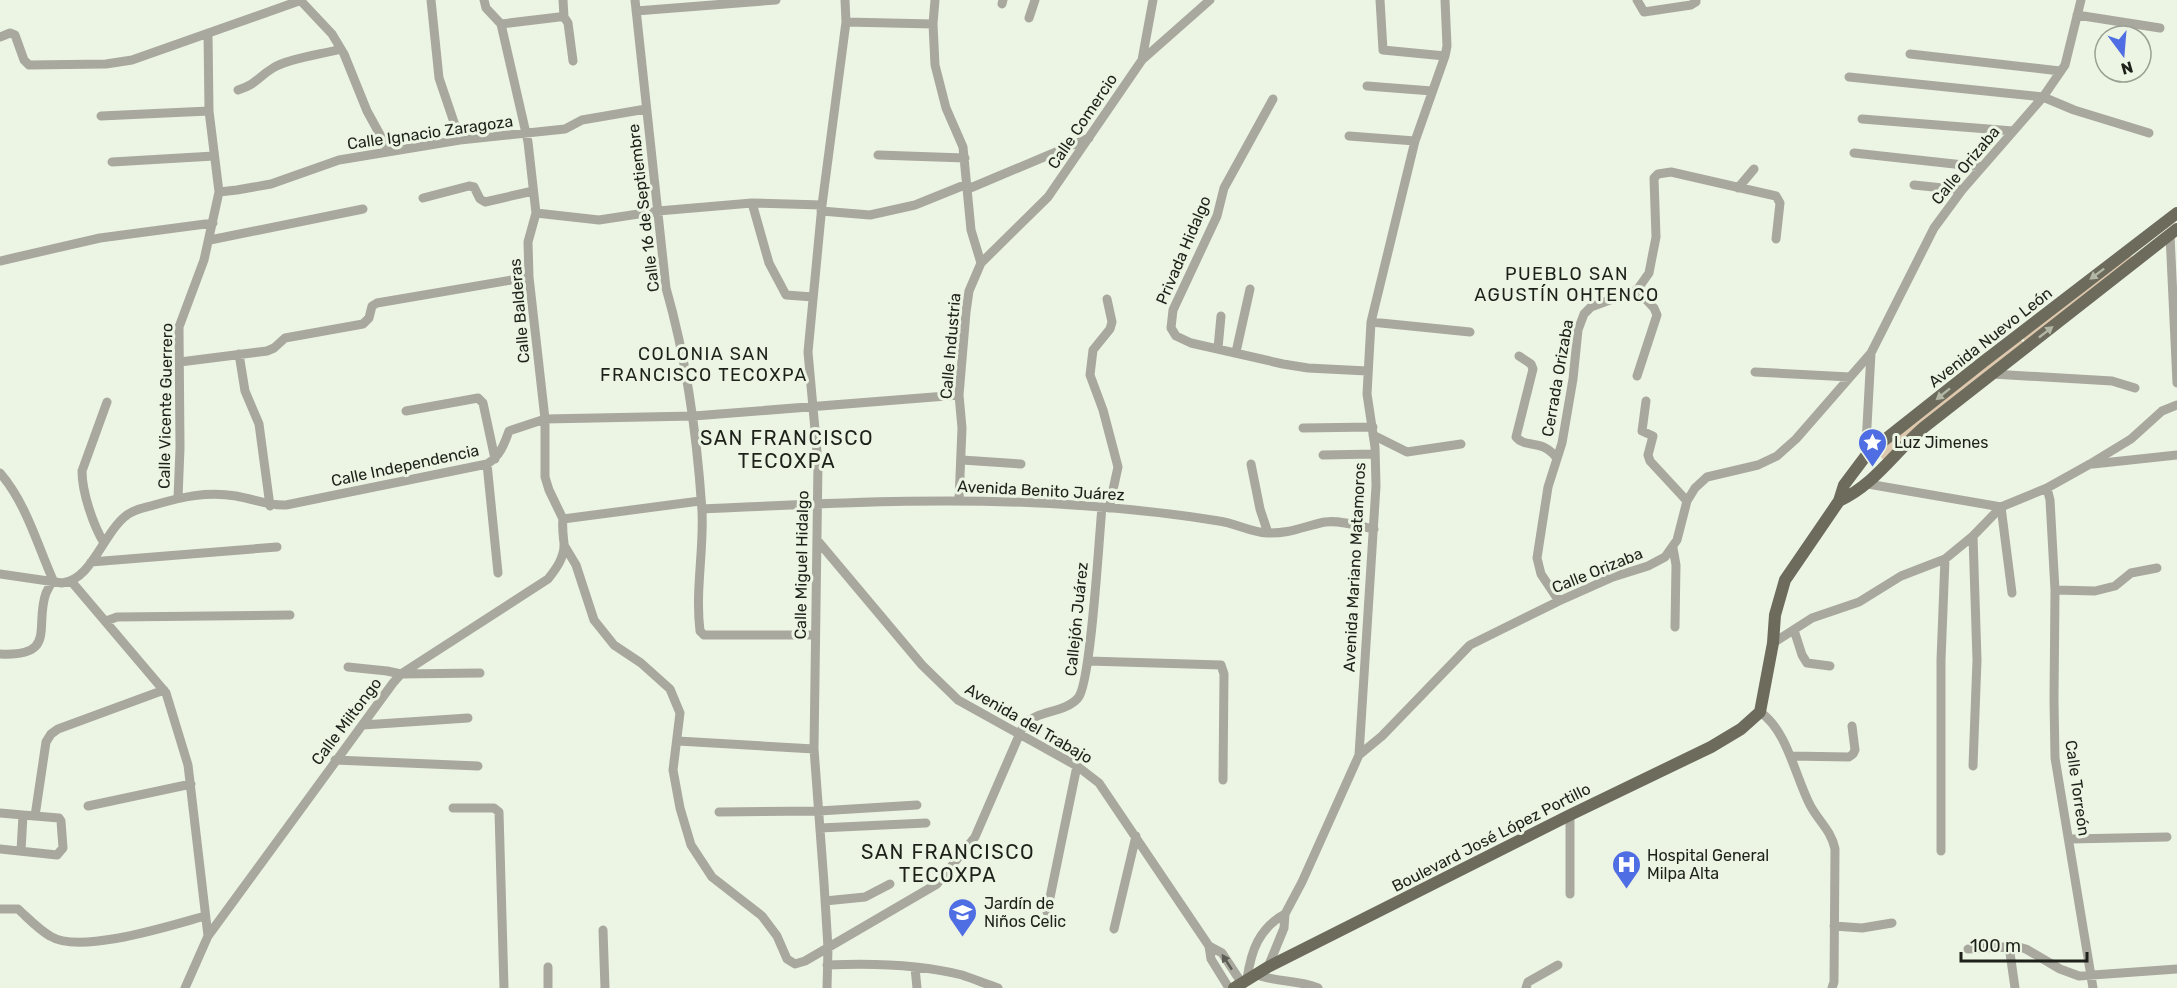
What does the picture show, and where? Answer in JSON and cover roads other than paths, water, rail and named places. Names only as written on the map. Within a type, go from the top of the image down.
[{"type":"main road","name":"Avenida Nuevo León","points":[[1760,712],[1773,643],[1775,615],[1785,580],[1839,501],[1844,485],[1868,453],[2177,213]]},
{"type":"main road","name":"Avenida Nuevo León","points":[[1839,501],[1868,484],[1906,443],[2173,232]]},
{"type":"main road","points":[[2129,251],[2137,261]]},
{"type":"main road","points":[[2019,336],[2028,346]]},
{"type":"main road","points":[[1868,453],[1880,456],[1883,469]]},
{"type":"main road","points":[[1854,470],[1859,482],[1868,484]]},
{"type":"main road","name":"Boulevard José López Portillo","points":[[1241,982],[1570,815],[1711,747],[1741,729],[1760,712]]},
{"type":"street","points":[[431,0],[439,78],[460,140]]},
{"type":"street","name":"Calle Balderas","points":[[484,0],[486,8],[501,24],[528,142],[536,213],[528,242],[529,277],[546,419],[545,477],[563,519]]},
{"type":"street","points":[[563,0],[564,18]]},
{"type":"street","name":"Calle 16 de Septiembre","points":[[634,0],[666,288],[677,326],[694,416],[701,505],[700,631],[704,635],[815,635]]},
{"type":"street","points":[[636,11],[776,0]]},
{"type":"street","name":"Calle Miguel Hidalgo","points":[[827,988],[828,948],[814,749],[818,463],[808,352],[822,208],[846,22],[845,0]]},
{"type":"street","points":[[935,0],[933,24],[935,66],[942,97],[960,136],[968,186],[970,230],[981,263]]},
{"type":"street","points":[[1029,18],[1035,0]]},
{"type":"street","points":[[1142,60],[1152,0]]},
{"type":"street","name":"Calle Comercio","points":[[981,263],[1048,197],[1142,60],[1210,0]]},
{"type":"street","points":[[1380,0],[1383,48],[1445,56]]},
{"type":"street","name":"Avenida Mariano Matamoros","points":[[1268,967],[1284,928],[1285,914],[1302,882],[1359,755],[1374,529],[1375,454],[1367,394],[1371,322],[1415,141],[1445,56],[1447,46],[1445,0]]},
{"type":"street","points":[[1637,0],[1644,12],[1696,1]]},
{"type":"street","name":"Calle Orizaba","points":[[1359,755],[1382,736],[1470,645],[1559,601],[1613,577],[1656,562],[1672,548],[1677,540],[1687,501],[1695,488],[1707,477],[1758,465],[1777,456],[1796,439],[1871,353],[1934,228],[1962,190],[2043,98],[2068,55],[2081,0]]},
{"type":"street","points":[[0,37],[10,33],[15,35],[24,60],[29,65],[126,62],[299,1],[332,34],[341,49],[371,121],[389,151]]},
{"type":"street","points":[[2077,15],[2160,27]]},
{"type":"street","points":[[501,24],[559,16],[564,18],[568,23],[573,61]]},
{"type":"street","points":[[846,22],[933,24]]},
{"type":"street","name":"Calle Vicente Guerrero","points":[[178,498],[179,327],[194,292],[210,240],[219,192],[209,111],[208,33]]},
{"type":"street","points":[[238,90],[251,86],[272,68],[282,64],[341,49]]},
{"type":"street","points":[[1910,54],[2060,71]]},
{"type":"street","points":[[1849,77],[2043,98],[2149,133]]},
{"type":"street","points":[[1366,86],[1432,91]]},
{"type":"street","name":"Privada Hidalgo","points":[[1273,99],[1224,188],[1217,216],[1173,310],[1171,328],[1176,336],[1191,343],[1308,368],[1367,372]]},
{"type":"street","name":"Calle Ignacio Zaragoza","points":[[219,192],[271,184],[333,162],[389,151],[460,140],[565,129],[582,120],[646,109]]},
{"type":"street","points":[[101,116],[209,111]]},
{"type":"street","points":[[1862,119],[2013,131]]},
{"type":"street","points":[[1349,136],[1415,141]]},
{"type":"street","points":[[536,213],[599,220],[658,211],[752,203],[822,208],[870,215],[915,205],[1089,138]]},
{"type":"street","points":[[1854,153],[1982,167]]},
{"type":"street","points":[[878,155],[965,158]]},
{"type":"street","points":[[112,162],[214,156]]},
{"type":"street","points":[[1738,188],[1754,169]]},
{"type":"street","points":[[1637,376],[1657,315],[1654,308],[1638,290],[1649,273],[1656,237],[1653,178],[1658,174],[1671,172],[1779,198],[1776,239]]},
{"type":"street","points":[[1914,185],[1962,190]]},
{"type":"street","points":[[423,198],[469,186],[474,187],[480,199],[485,202],[533,191]]},
{"type":"street","points":[[752,203],[769,263],[786,296],[813,297]]},
{"type":"street","points":[[210,240],[363,209]]},
{"type":"street","points":[[0,261],[100,238],[213,223]]},
{"type":"street","points":[[2173,232],[2177,383]]},
{"type":"street","name":"Calle Industria","points":[[959,500],[962,428],[959,394],[969,291],[981,263]]},
{"type":"street","points":[[180,362],[267,351],[285,338],[363,324],[369,318],[372,306],[376,303],[529,277]]},
{"type":"street","points":[[1236,352],[1250,289]]},
{"type":"street","name":"Cerrada Orizaba","points":[[1559,601],[1541,574],[1537,558],[1548,487],[1562,443],[1578,330],[1584,314],[1591,307],[1610,298],[1638,290]]},
{"type":"street","name":"Callejón Juárez","points":[[1019,733],[1028,720],[1077,700],[1083,690],[1106,508],[1118,467],[1103,410],[1090,375],[1093,350],[1110,329],[1112,321],[1107,299]]},
{"type":"street","points":[[1218,348],[1221,316]]},
{"type":"street","points":[[1371,322],[1470,332]]},
{"type":"street","name":"Calle Orizaba","points":[[1868,453],[1866,444],[1871,353]]},
{"type":"street","points":[[238,354],[245,391],[259,424],[270,506]]},
{"type":"street","name":"Cerrada Orizaba","points":[[1519,356],[1531,364],[1533,369],[1516,437],[1520,441],[1542,445],[1556,458]]},
{"type":"street","points":[[1755,372],[1850,377]]},
{"type":"street","points":[[1992,374],[2112,381],[2135,388]]},
{"type":"street","name":"Calle Independencia","points":[[71,581],[82,573],[129,513],[178,498],[217,494],[249,499],[270,506],[299,503],[491,461],[508,431],[546,419],[694,416],[959,394]]},
{"type":"street","points":[[406,411],[478,398],[481,400],[491,461],[498,573]]},
{"type":"street","points":[[1646,401],[1642,430],[1653,436],[1648,454],[1650,461],[1687,501]]},
{"type":"street","points":[[104,543],[94,523],[82,471],[107,402]]},
{"type":"street","points":[[1773,643],[1812,618],[1859,602],[1901,576],[1945,559],[1973,536],[2001,507],[2047,488],[2090,464],[2131,439],[2162,411],[2177,405]]},
{"type":"street","points":[[1303,428],[1373,431],[1407,452],[1461,444]]},
{"type":"street","points":[[1323,455],[1375,454]]},
{"type":"street","points":[[2090,464],[2177,455]]},
{"type":"street","points":[[962,460],[1021,464]]},
{"type":"street","points":[[1251,464],[1260,509],[1268,533]]},
{"type":"street","points":[[0,473],[12,487],[21,504],[52,580],[45,595],[43,626],[38,643],[29,651],[19,654],[0,654]]},
{"type":"street","points":[[1868,484],[2001,507]]},
{"type":"street","name":"Calle Torreón","points":[[2047,488],[2050,500],[2055,590],[2055,758],[2093,988]]},
{"type":"street","name":"Avenida Benito Juárez","points":[[563,519],[701,505],[959,500],[1106,508],[1221,521],[1268,533],[1301,530],[1326,522],[1374,529]]},
{"type":"street","points":[[2001,507],[2012,593]]},
{"type":"street","name":"Calle Miltongo","points":[[185,988],[208,936],[335,760],[401,675],[548,579],[562,556],[563,519]]},
{"type":"street","points":[[1973,536],[1977,660],[1973,766]]},
{"type":"street","name":"Avenida del Trabajo","points":[[817,540],[921,665],[958,700],[1077,766],[1099,783],[1209,946],[1222,953],[1241,982]]},
{"type":"street","points":[[564,545],[576,565],[594,620],[614,645],[641,663],[670,689],[680,713],[673,770],[680,808],[691,845],[712,877],[762,916],[777,936],[787,959],[795,964],[804,962],[937,884],[975,837],[1008,765],[1019,733]]},
{"type":"street","points":[[91,561],[277,548]]},
{"type":"street","points":[[1672,548],[1676,559],[1675,627]]},
{"type":"street","points":[[1941,851],[1941,660],[1945,559]]},
{"type":"street","points":[[2055,590],[2096,591],[2115,586],[2132,573],[2157,568]]},
{"type":"street","points":[[0,574],[62,583],[71,581],[164,690],[184,749],[191,784],[208,936]]},
{"type":"street","points":[[106,621],[117,617],[290,615]]},
{"type":"street","points":[[1794,630],[1807,663],[1830,666]]},
{"type":"street","points":[[1088,661],[1221,665],[1224,674],[1223,780]]},
{"type":"street","points":[[348,667],[387,671],[401,675],[480,673]]},
{"type":"street","points":[[35,816],[46,742],[51,734],[58,729],[164,690]]},
{"type":"street","points":[[1760,712],[1767,717],[1782,738],[1812,808],[1833,837],[1835,849],[1834,982],[1832,988]]},
{"type":"street","points":[[363,725],[468,718]]},
{"type":"street","points":[[1790,756],[1849,757],[1855,750],[1852,726]]},
{"type":"street","points":[[678,741],[814,749]]},
{"type":"street","points":[[335,760],[478,766]]},
{"type":"street","points":[[1047,912],[1077,766]]},
{"type":"street","points":[[88,806],[191,784]]},
{"type":"street","points":[[719,812],[819,811],[917,805]]},
{"type":"street","points":[[453,808],[494,808],[499,812],[504,988]]},
{"type":"street","points":[[0,813],[59,818],[63,848],[57,855],[0,849]]},
{"type":"street","points":[[21,851],[23,815]]},
{"type":"street","points":[[1570,815],[1570,894]]},
{"type":"street","points":[[820,828],[926,823]]},
{"type":"street","points":[[1114,929],[1136,836]]},
{"type":"street","points":[[2070,839],[2167,837]]},
{"type":"street","points":[[825,901],[865,897],[890,884]]},
{"type":"street","points":[[0,909],[18,909],[51,938],[77,942],[126,938],[205,916]]},
{"type":"street","name":"Avenida Mariano Matamoros","points":[[1241,982],[1257,939],[1274,920],[1285,914]]},
{"type":"street","points":[[1834,926],[1862,928],[1892,923]]},
{"type":"street","points":[[603,930],[605,988]]},
{"type":"street","points":[[2009,946],[2015,988]]},
{"type":"street","points":[[1968,949],[2009,946],[2026,949],[2060,969],[2079,976],[2177,969]]},
{"type":"street","points":[[827,966],[866,963],[915,968],[962,975],[998,988]]},
{"type":"street","points":[[1526,988],[1528,982],[1558,965]]},
{"type":"street","points":[[548,967],[548,988]]},
{"type":"street","points":[[915,968],[917,988]]},
{"type":"street","points":[[962,975],[962,988]]},
{"type":"street","points":[[1241,982],[1294,981],[1318,988]]},
{"type":"place","name":"Luz Jimenes","points":[[1873,468]]},
{"type":"place","name":"Hospital General Milpa Alta","points":[[1626,890]]},
{"type":"place","name":"Jardín de Niños Celic","points":[[963,938]]},
{"type":"district","name":"PUEBLO SAN AGUSTÍN OHTENCO","points":[[1567,284]]},
{"type":"district","name":"COLONIA SAN FRANCISCO TECOXPA","points":[[704,364]]},
{"type":"district","name":"SAN FRANCISCO TECOXPA","points":[[787,450]]},
{"type":"district","name":"SAN FRANCISCO TECOXPA","points":[[948,864]]}]
